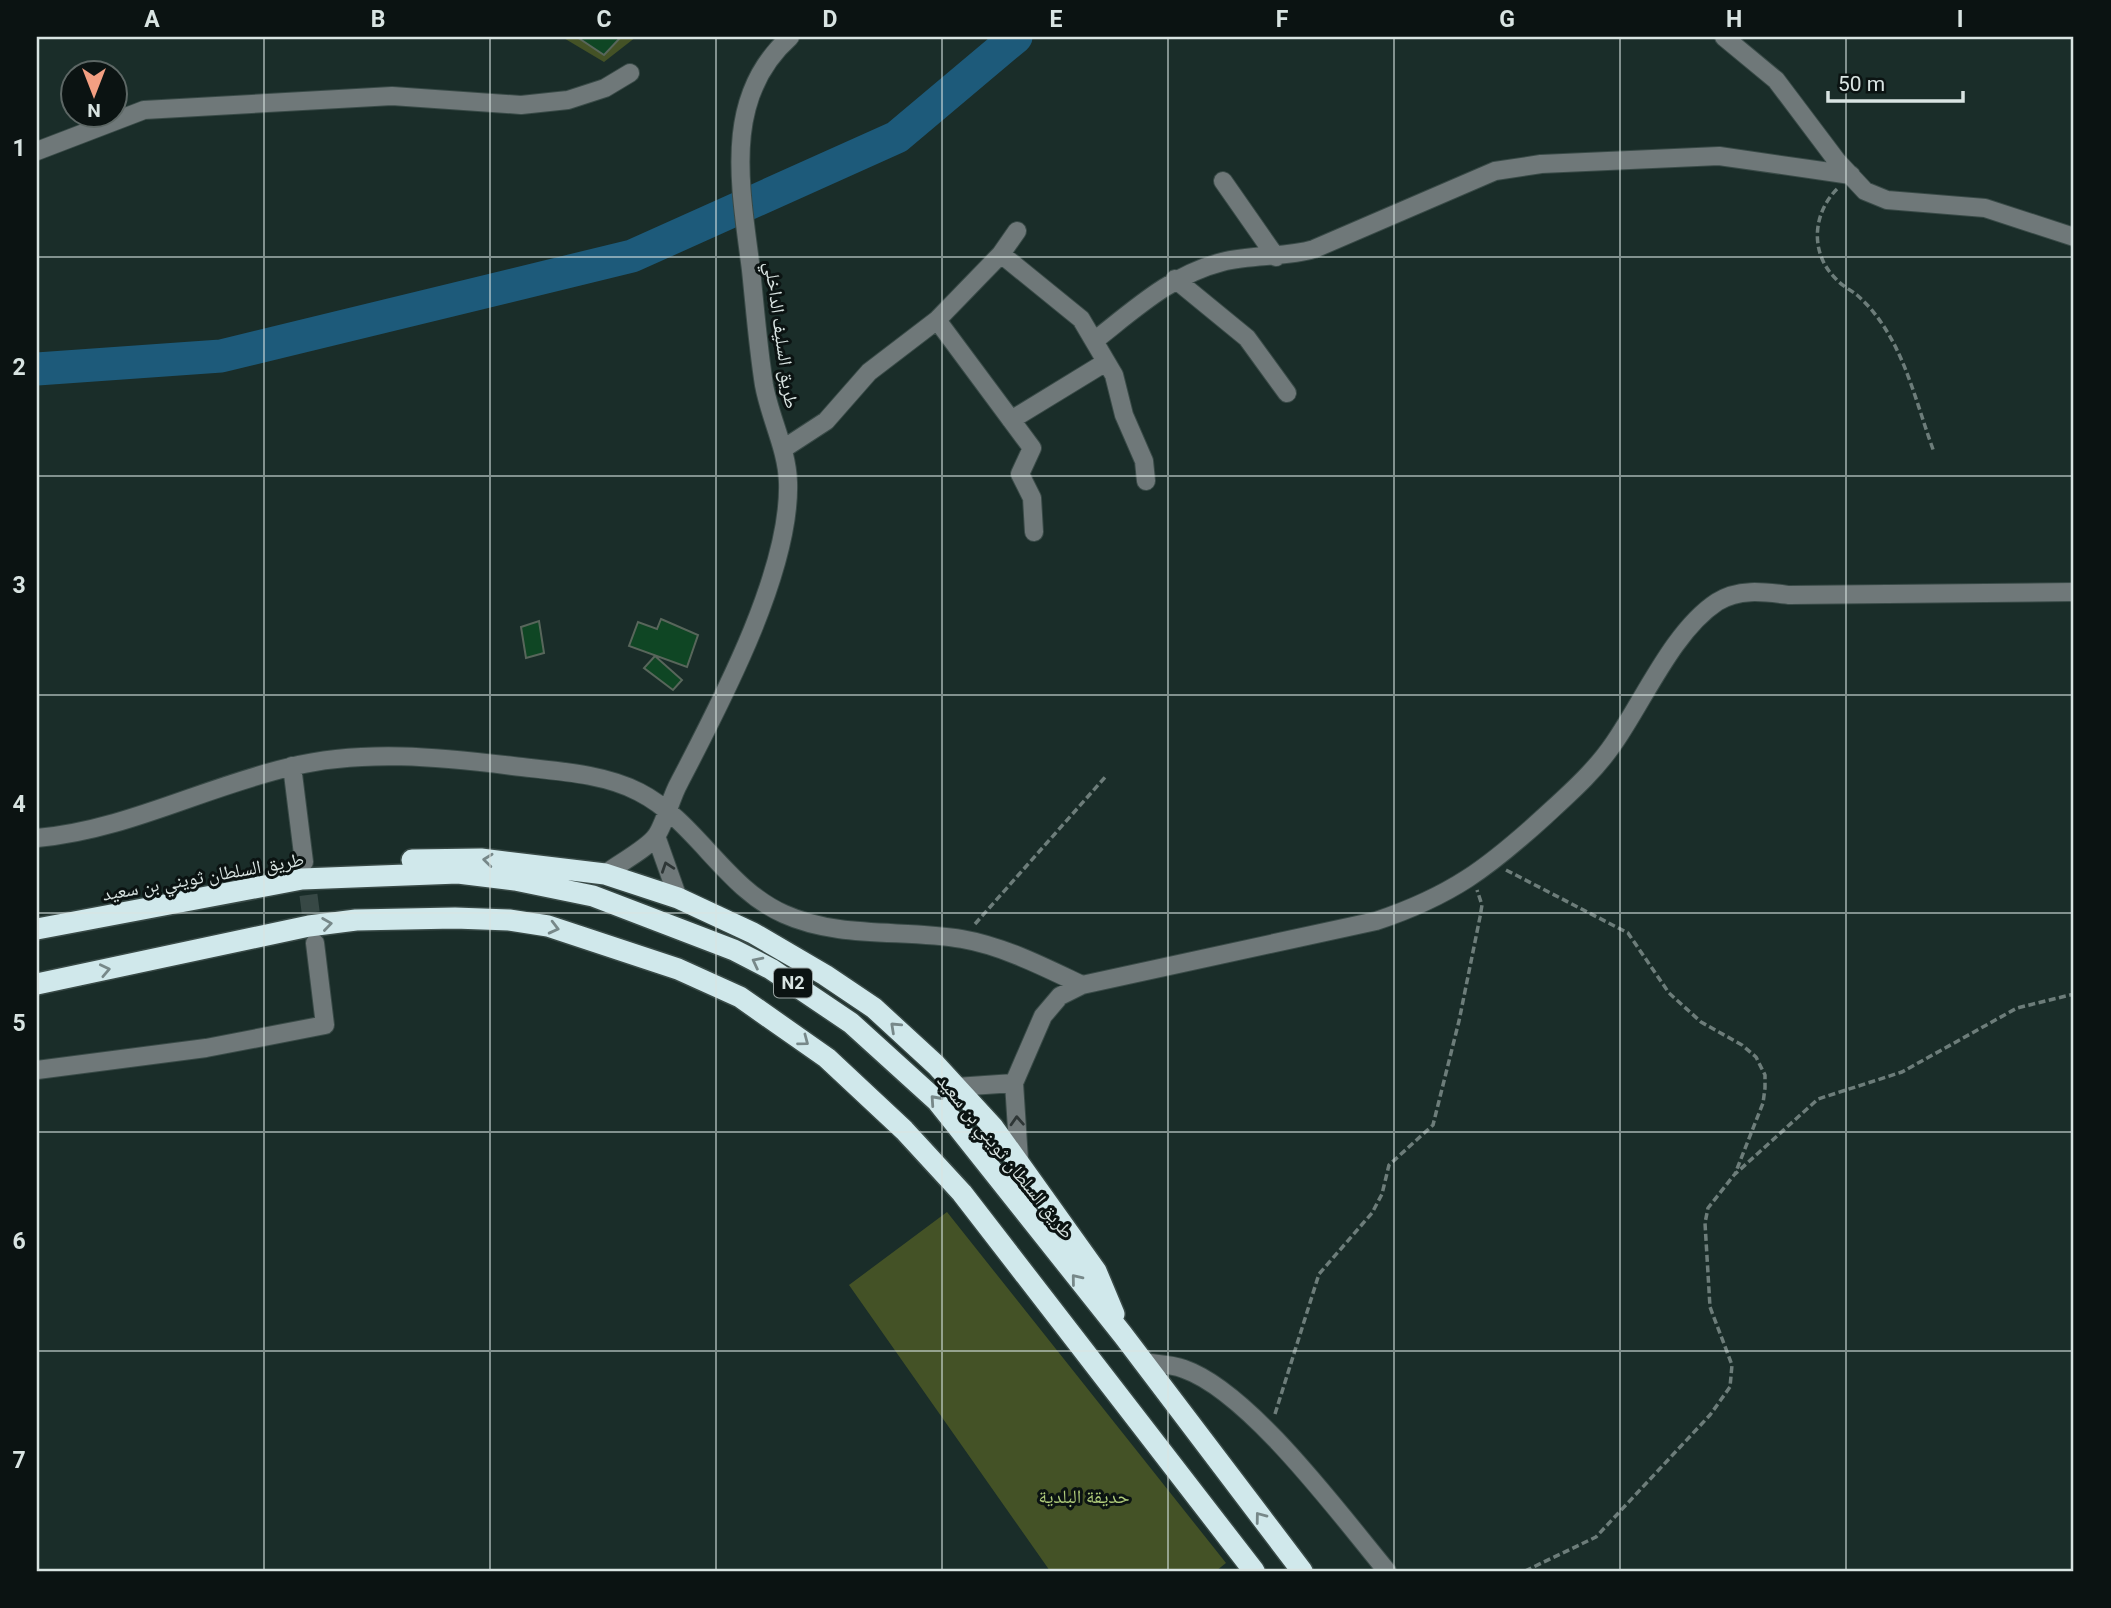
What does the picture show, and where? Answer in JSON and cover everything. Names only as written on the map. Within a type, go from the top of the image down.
[{"type":"highway","points":[[303,870],[456,857],[605,874],[678,898],[753,933],[845,988],[874,1009],[956,1087],[1019,1160],[1096,1270],[1123,1335]]},
{"type":"highway","name":"طريق السلطان ثويني بن سعيد","points":[[37,929],[303,870],[458,873],[557,887],[647,915],[771,969],[852,1023],[937,1101],[1123,1335],[1302,1571]]},
{"type":"highway","name":"N2","points":[[37,984],[309,926],[356,920],[454,918],[509,920],[548,926],[678,969],[740,997],[827,1058],[904,1130],[953,1184],[1254,1571]]},
{"type":"street","name":"طريق السليف الداخلي","points":[[656,836],[666,807],[723,698],[776,565],[788,507],[788,464],[764,386],[739,167],[746,110],[757,78],[771,54],[790,37]]},
{"type":"street","points":[[1724,37],[1776,80],[1865,191],[1887,200],[1985,208],[2074,237]]},
{"type":"street","points":[[37,152],[144,110],[392,96],[521,105],[568,100],[605,88],[630,72]]},
{"type":"street","points":[[1094,341],[1175,279],[1225,261],[1276,257],[1314,249],[1495,171],[1541,164],[1719,156],[1851,175]]},
{"type":"street","points":[[1223,181],[1276,257]]},
{"type":"street","points":[[783,449],[826,421],[869,372],[937,320],[1001,254],[1017,230]]},
{"type":"street","points":[[1001,254],[1081,319],[1114,375],[1124,415],[1144,461],[1146,481]]},
{"type":"street","points":[[1175,279],[1247,338],[1287,393]]},
{"type":"street","points":[[937,320],[1032,448],[1020,474],[1032,498],[1034,532]]},
{"type":"street","points":[[1011,420],[1106,362]]},
{"type":"street","points":[[1019,1160],[1014,1083],[1043,1016],[1060,996],[1082,985],[1376,921],[1409,910],[1473,877],[1576,789],[1599,762],[1672,652],[1697,620],[1718,601],[1755,591],[1789,595],[2074,592]]},
{"type":"street","points":[[37,838],[98,828],[146,815],[292,766],[364,757],[442,757],[610,781],[639,791],[666,807],[732,876],[758,899],[784,914],[853,930],[962,939],[1044,967],[1082,985]]},
{"type":"street","points":[[292,766],[303,870]]},
{"type":"street","points":[[605,874],[656,836],[678,898]]},
{"type":"street","points":[[37,1070],[206,1048],[325,1025],[314,943]]},
{"type":"street","points":[[956,1087],[1014,1083]]},
{"type":"street","points":[[1142,1362],[1185,1369],[1204,1378],[1270,1433],[1387,1571]]},
{"type":"path","points":[[1851,175],[1828,198],[1818,220],[1815,240],[1823,263],[1836,279],[1875,314],[1894,343],[1934,453]]},
{"type":"path","points":[[962,939],[1107,775]]},
{"type":"path","points":[[1492,863],[1628,933],[1669,993],[1701,1022],[1742,1045],[1756,1057],[1765,1075],[1763,1103],[1734,1175]]},
{"type":"path","points":[[1270,1433],[1319,1275],[1372,1213],[1382,1194],[1389,1165],[1433,1125],[1459,1021],[1482,905],[1473,877]]},
{"type":"path","points":[[1525,1571],[1596,1537],[1710,1415],[1730,1387],[1731,1365],[1710,1307],[1705,1223],[1708,1208],[1734,1175],[1818,1099],[1902,1072],[2017,1008],[2074,994]]},
{"type":"green space","points":[[562,37],[636,37],[604,62]]},
{"type":"green space","name":"حديقة البلدية","points":[[947,1212],[1226,1563],[1216,1571],[1050,1571],[849,1285]]},
{"type":"building","points":[[577,37],[621,37],[604,55]]},
{"type":"building","points":[[661,619],[698,635],[687,667],[629,646],[638,622],[657,629]]},
{"type":"building","points":[[539,621],[544,653],[526,658],[521,627]]},
{"type":"building","points":[[655,656],[682,680],[673,690],[644,668]]},
{"type":"waterway","points":[[37,369],[221,356],[632,256],[897,137],[1016,37]]},
{"type":"tunnel","points":[[305,868],[314,938]]}]
